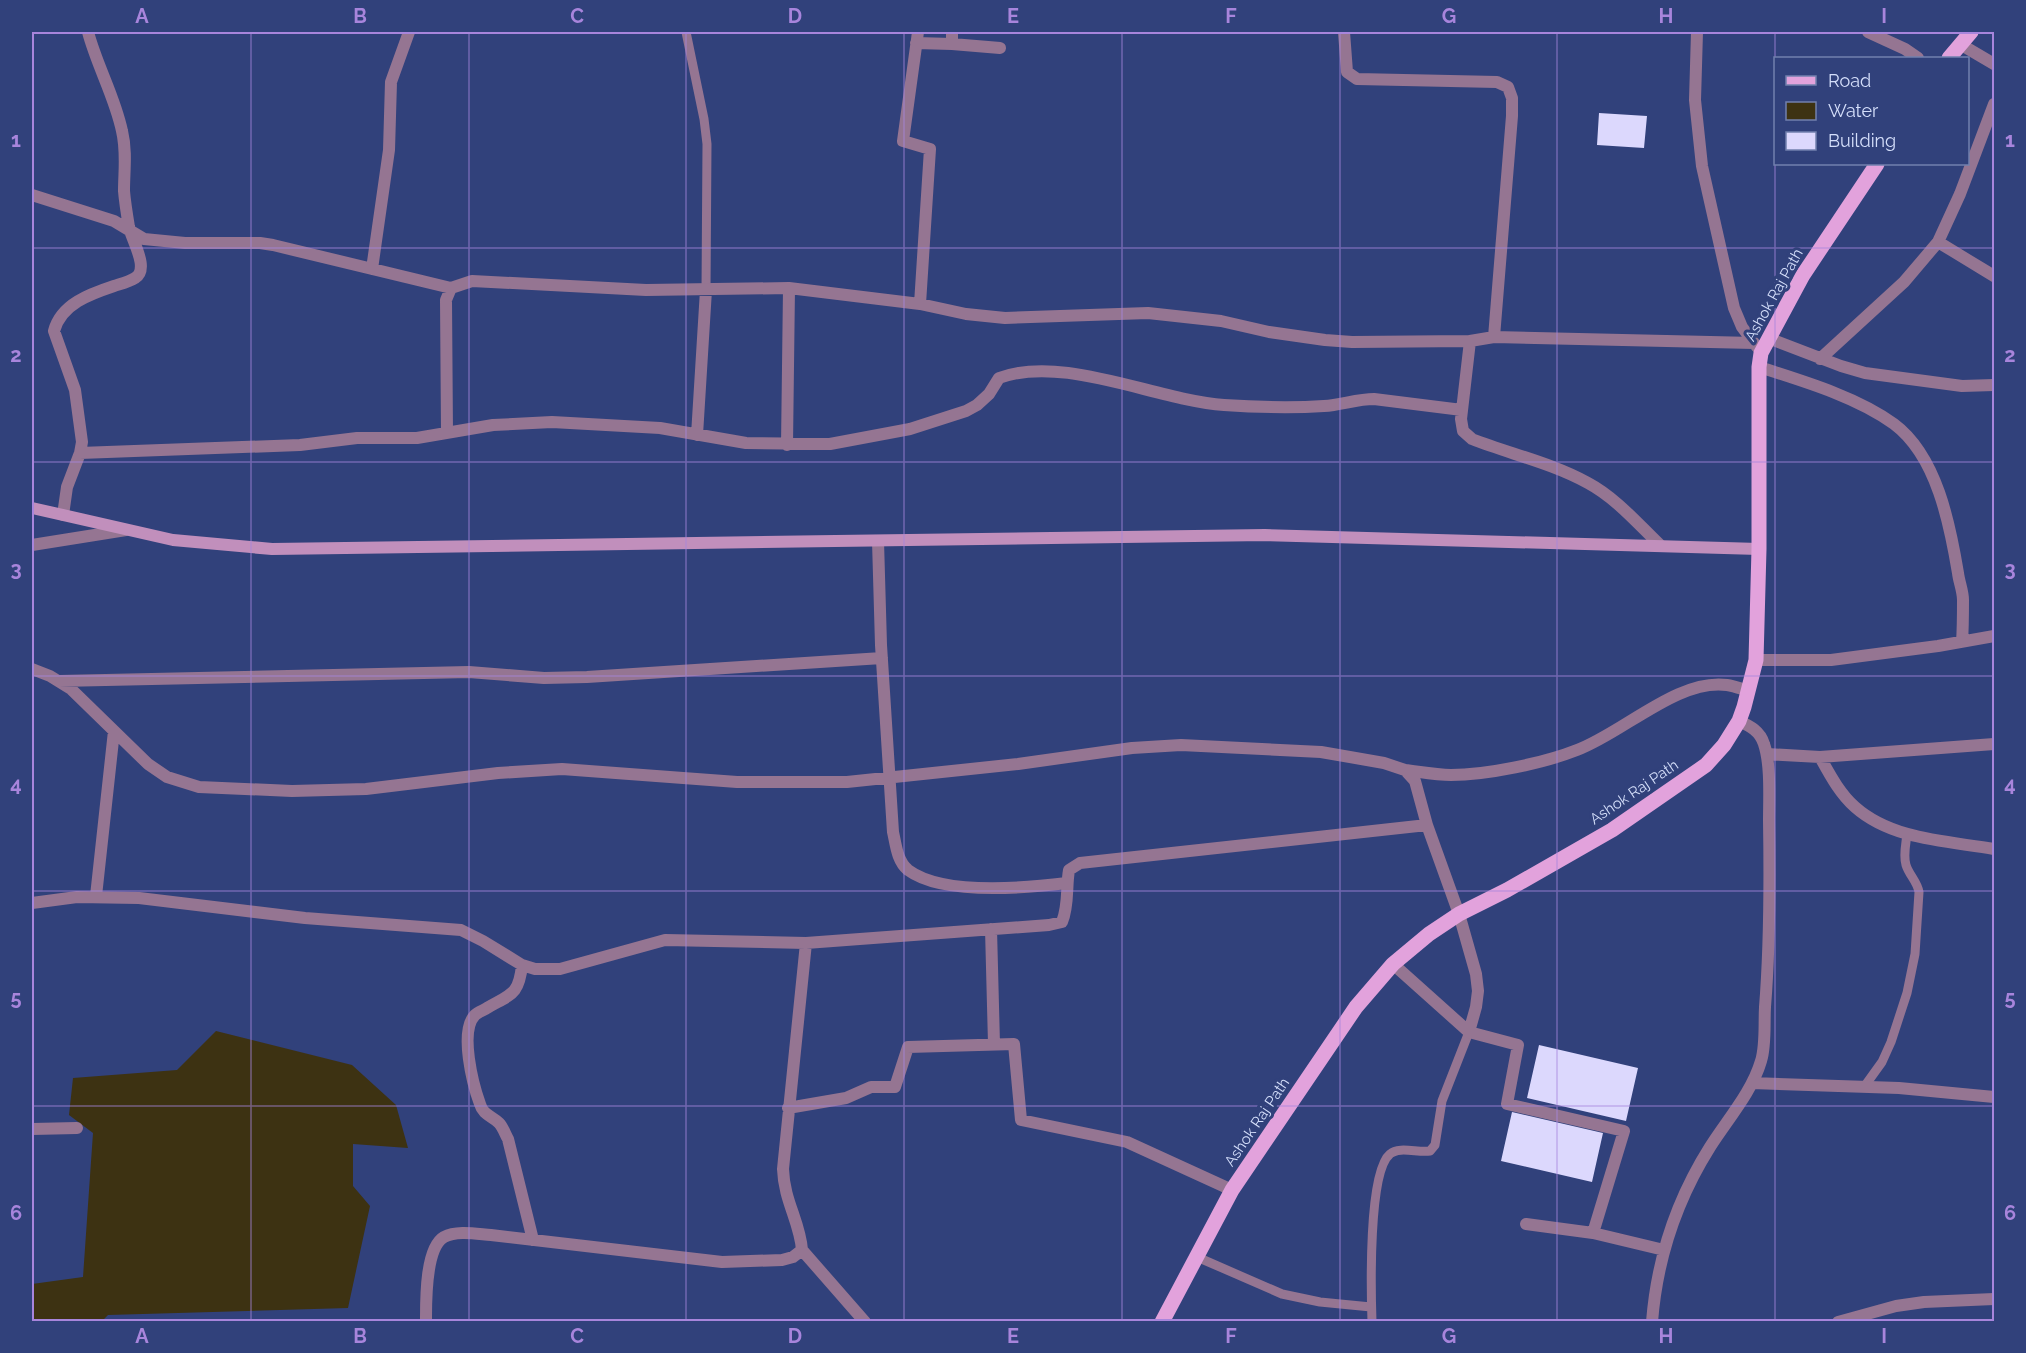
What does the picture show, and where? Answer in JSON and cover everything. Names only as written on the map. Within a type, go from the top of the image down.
[{"type":"main road","points":[[1950,57],[1971,32]]},
{"type":"main road","name":"Ashok Raj Path","points":[[1162,1322],[1232,1190],[1356,1007],[1393,964],[1429,934],[1459,914],[1507,890],[1612,830],[1682,782],[1706,765],[1724,745],[1739,721],[1756,660],[1761,350],[1803,275],[1876,165]]},
{"type":"main road","points":[[32,508],[173,540],[272,549],[1265,535],[1759,549]]},
{"type":"street","points":[[63,515],[67,487],[82,442],[75,390],[54,330],[63,311],[78,301],[135,278],[141,272],[125,209],[126,152],[123,132],[88,32]]},
{"type":"street","points":[[372,269],[389,150],[391,82],[409,32]]},
{"type":"street","points":[[1344,32],[1347,72],[1357,80],[1497,82],[1508,87],[1512,98],[1512,116],[1494,337]]},
{"type":"street","points":[[1696,32],[1695,100],[1702,166],[1734,308],[1742,327],[1761,350],[1832,393],[1882,416],[1896,426],[1915,446],[1938,492],[1952,535],[1963,598],[1962,642]]},
{"type":"street","points":[[1868,32],[1905,49],[1917,57]]},
{"type":"street","points":[[920,304],[930,149],[903,141],[917,38],[952,38],[1000,48]]},
{"type":"street","points":[[1960,44],[1995,64]]},
{"type":"street","points":[[1820,359],[1904,282],[1938,242],[1960,194],[1995,104]]},
{"type":"street","points":[[32,195],[114,221],[144,239],[161,242],[266,244],[451,288],[472,281],[646,290],[789,288],[920,304],[966,314],[1005,318],[1148,313],[1221,321],[1288,335],[1343,342],[1470,341],[1494,337],[1761,350],[1820,359],[1865,373],[1962,386],[1995,385]]},
{"type":"street","points":[[1938,242],[1995,276]]},
{"type":"street","points":[[447,433],[445,319],[451,288]]},
{"type":"street","points":[[787,445],[789,288]]},
{"type":"street","points":[[697,435],[706,290]]},
{"type":"street","points":[[1470,341],[1462,410],[1462,431],[1472,439],[1589,483],[1619,506],[1661,546]]},
{"type":"street","points":[[80,453],[300,445],[357,438],[417,438],[494,425],[552,422],[660,428],[728,441],[787,445],[852,441],[932,422],[978,405],[989,394],[999,378],[1022,372],[1076,374],[1181,399],[1226,405],[1326,406],[1367,399],[1462,410]]},
{"type":"street","points":[[32,545],[127,530]]},
{"type":"street","points":[[878,541],[882,658],[893,832],[901,862],[908,870],[931,880],[962,887],[1005,889],[1067,883]]},
{"type":"street","points":[[1756,660],[1831,660],[1995,636]]},
{"type":"street","points":[[58,681],[469,672],[544,678],[579,678],[882,658]]},
{"type":"street","points":[[32,669],[58,681],[85,700],[148,764],[167,777],[199,787],[292,791],[366,789],[498,773],[562,769],[749,782],[847,782],[1018,764],[1132,748],[1181,745],[1321,753],[1384,763],[1405,770],[1462,774],[1531,763],[1576,751],[1688,690],[1706,685],[1727,685],[1749,691]]},
{"type":"street","points":[[1652,1322],[1658,1277],[1668,1232],[1709,1149],[1752,1083],[1761,1060],[1768,965],[1770,886],[1767,754],[1764,742],[1755,728],[1739,721]]},
{"type":"street","points":[[96,896],[114,731]]},
{"type":"street","points":[[1767,754],[1821,758],[1995,744]]},
{"type":"street","points":[[1821,758],[1833,780],[1853,806],[1886,827],[1907,834],[1995,849]]},
{"type":"street","points":[[1405,770],[1415,781],[1427,825],[1472,957],[1478,991],[1469,1032]]},
{"type":"street","points":[[32,903],[96,896],[139,898],[304,918],[461,930],[522,965],[535,969],[560,969],[665,940],[806,943],[1049,925],[1062,922],[1067,911],[1069,870],[1080,863],[1427,825]]},
{"type":"street","points":[[991,929],[994,1044]]},
{"type":"street","points":[[806,943],[788,1108],[783,1183],[802,1241],[802,1250],[866,1322]]},
{"type":"street","points":[[1393,964],[1469,1032],[1518,1045],[1507,1104],[1624,1131],[1593,1233]]},
{"type":"street","points":[[522,965],[516,991],[475,1015],[470,1024],[468,1038],[469,1062],[480,1107],[501,1125],[508,1139],[533,1240]]},
{"type":"street","points":[[788,1108],[846,1098],[871,1087],[895,1087],[908,1047],[1014,1044],[1021,1120],[1127,1142],[1232,1190]]},
{"type":"street","points":[[1752,1083],[1947,1091],[1995,1097]]},
{"type":"street","points":[[32,1129],[77,1128]]},
{"type":"street","points":[[1526,1224],[1593,1233],[1664,1250]]},
{"type":"street","points":[[426,1322],[430,1261],[443,1237],[472,1233],[722,1262],[782,1260],[802,1250]]},
{"type":"street","points":[[1838,1322],[1896,1306],[1924,1302],[1995,1299]]},
{"type":"lane","points":[[686,32],[707,144],[706,290]]},
{"type":"lane","points":[[1864,1087],[1882,1062],[1891,1042],[1913,971],[1919,892],[1918,884],[1906,864],[1907,834]]},
{"type":"lane","points":[[1372,1322],[1372,1234],[1376,1197],[1384,1162],[1390,1153],[1401,1150],[1420,1153],[1430,1151],[1435,1145],[1442,1101],[1469,1032]]},
{"type":"lane","points":[[1197,1257],[1290,1296],[1320,1302],[1371,1307]]},
{"type":"water","points":[[216,1031],[352,1065],[396,1105],[408,1148],[353,1144],[353,1186],[370,1206],[348,1308],[108,1315],[101,1322],[32,1321],[32,1284],[83,1277],[93,1133],[69,1115],[73,1078],[177,1070]]},
{"type":"building","points":[[1599,113],[1647,116],[1644,148],[1597,145]]},
{"type":"building","points":[[1539,1045],[1638,1068],[1626,1121],[1527,1098]]},
{"type":"building","points":[[1512,1112],[1603,1133],[1592,1182],[1501,1161]]}]
